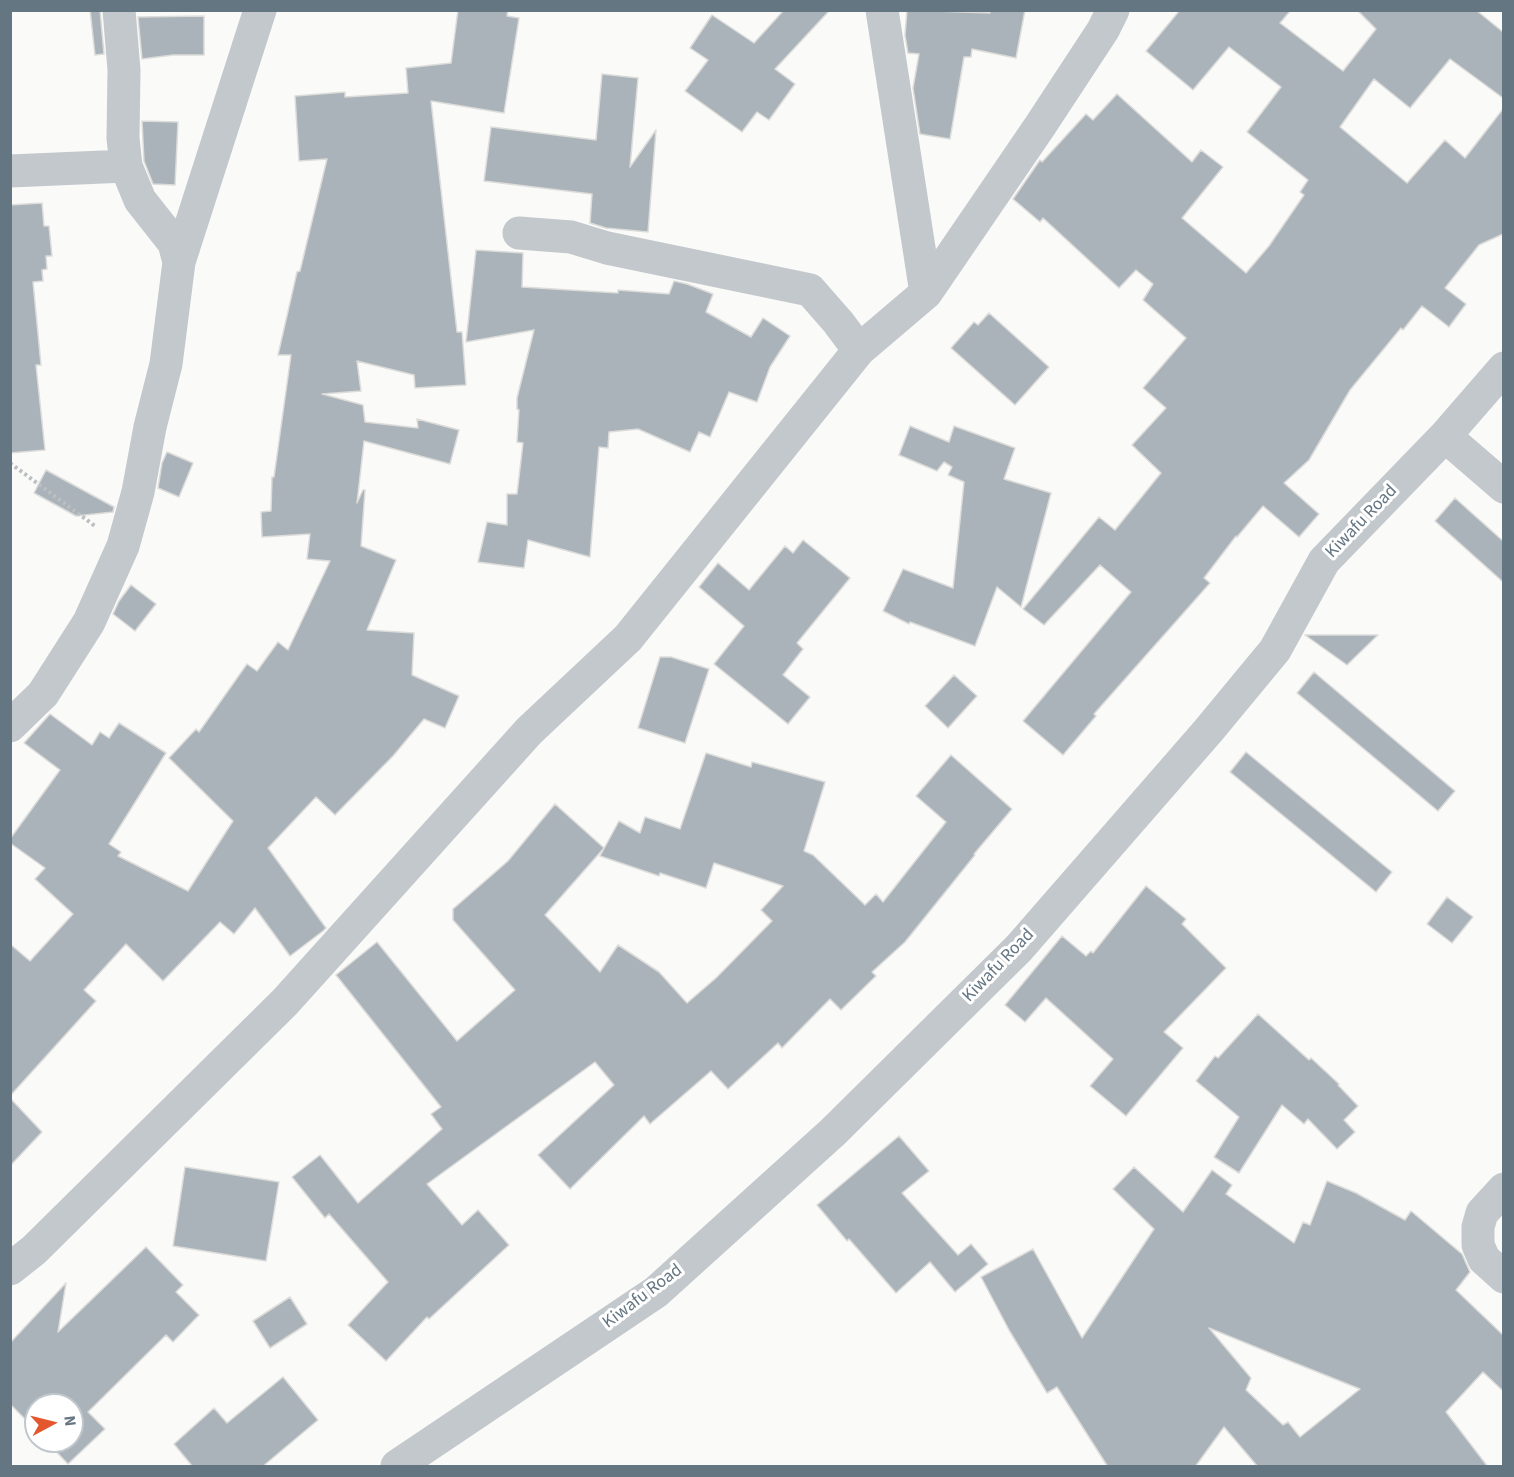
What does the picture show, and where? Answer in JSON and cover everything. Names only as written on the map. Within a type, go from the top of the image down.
[{"type":"street","points":[[119,10],[124,70],[123,138],[126,166],[140,200],[174,243],[179,262]]},
{"type":"street","points":[[10,726],[43,694],[89,622],[123,546],[138,492],[165,364],[179,262],[260,10]]},
{"type":"street","points":[[882,10],[926,293]]},
{"type":"street","points":[[10,1269],[34,1250],[285,1002],[529,731],[628,638],[860,350],[926,293],[1065,88],[1103,30],[1113,10]]},
{"type":"street","points":[[10,171],[126,166]]},
{"type":"street","points":[[519,233],[571,237],[607,248],[810,290],[860,350]]},
{"type":"street","name":"Kiwafu Road","points":[[397,1467],[656,1292],[833,1132],[1027,939],[1208,731],[1275,650],[1324,561],[1445,436],[1503,368]]},
{"type":"street","points":[[1445,436],[1503,487]]},
{"type":"street","points":[[1503,1189],[1482,1213],[1478,1227],[1478,1245],[1484,1259],[1503,1277]]},
{"type":"path","points":[[10,463],[123,546]]},
{"type":"building","points":[[90,10],[100,10],[104,54],[95,55]]},
{"type":"building","points":[[458,10],[508,10],[507,16],[519,18],[504,113],[431,101],[457,332],[462,332],[466,385],[415,388],[414,375],[357,361],[361,391],[322,394],[363,405],[365,422],[418,428],[417,419],[459,430],[450,464],[364,441],[357,503],[365,490],[361,546],[396,560],[367,630],[414,633],[412,675],[459,696],[445,728],[424,719],[393,756],[335,815],[316,797],[268,848],[326,928],[323,931],[290,956],[255,908],[234,934],[220,922],[163,981],[126,944],[84,990],[96,1001],[10,1096],[10,944],[30,961],[73,914],[35,879],[45,868],[10,843],[10,839],[60,770],[24,743],[50,714],[92,745],[100,732],[109,738],[119,723],[166,753],[109,844],[121,852],[118,856],[188,891],[233,821],[169,758],[196,729],[199,732],[247,664],[257,671],[278,642],[288,650],[330,561],[307,559],[310,534],[262,537],[261,512],[271,511],[272,477],[274,477],[291,355],[278,355],[327,159],[299,161],[295,96],[345,92],[345,97],[408,93],[406,68],[451,63]]},
{"type":"building","points":[[784,10],[830,10],[775,69],[795,84],[769,120],[757,112],[742,132],[685,91],[708,60],[690,48],[712,15],[754,43]]},
{"type":"building","points":[[907,10],[990,13],[990,10],[1025,10],[1016,58],[972,49],[971,57],[964,57],[950,139],[920,134],[913,88],[919,54],[908,53],[905,35]]},
{"type":"building","points":[[1180,10],[1291,10],[1280,23],[1343,71],[1376,29],[1357,10],[1476,10],[1503,32],[1503,98],[1450,59],[1410,108],[1374,79],[1340,127],[1407,183],[1445,140],[1465,158],[1503,109],[1503,234],[1479,245],[1445,288],[1466,304],[1449,327],[1422,306],[1350,390],[1309,460],[1284,483],[1319,514],[1299,537],[1263,506],[1236,536],[1204,578],[1210,583],[1094,714],[1096,716],[1063,755],[1023,721],[1131,592],[1100,565],[1044,625],[1023,609],[1099,517],[1115,530],[1161,473],[1132,445],[1166,408],[1143,388],[1186,338],[1143,300],[1153,284],[1136,270],[1119,288],[1043,218],[1040,222],[1013,199],[1040,160],[1042,162],[1086,114],[1093,120],[1117,94],[1192,162],[1201,150],[1223,167],[1182,218],[1246,273],[1269,246],[1304,195],[1300,192],[1308,180],[1247,132],[1281,87],[1229,47],[1193,90],[1146,51]]},
{"type":"building","points":[[204,16],[204,55],[173,55],[142,59],[138,17]]},
{"type":"building","points":[[602,74],[638,78],[630,167],[656,130],[648,232],[606,228],[590,223],[592,194],[484,181],[491,127],[596,140]]},
{"type":"building","points":[[142,121],[178,122],[175,185],[153,184],[144,161]]},
{"type":"building","points":[[42,203],[44,226],[49,226],[52,256],[46,256],[47,269],[42,270],[43,281],[33,282],[41,365],[36,365],[45,450],[10,453],[10,205]]},
{"type":"building","points":[[476,250],[523,253],[522,287],[669,294],[674,281],[713,294],[706,312],[751,337],[763,318],[790,336],[770,367],[757,402],[729,392],[710,437],[699,432],[690,452],[638,429],[609,432],[608,448],[599,447],[590,557],[528,540],[524,568],[478,562],[487,522],[507,525],[507,494],[517,494],[523,443],[517,442],[519,410],[517,409],[517,398],[534,330],[466,342]]},
{"type":"building","points":[[989,313],[1049,367],[1015,405],[951,348],[974,322],[978,325]]},
{"type":"building","points":[[910,426],[949,442],[954,426],[1015,448],[1004,479],[1051,493],[1021,607],[997,587],[975,646],[910,622],[909,624],[883,611],[903,569],[953,588],[964,482],[948,475],[952,467],[944,462],[937,471],[899,455]]},
{"type":"building","points":[[167,452],[193,463],[179,497],[158,488],[162,463]]},
{"type":"building","points":[[46,470],[114,507],[113,512],[76,516],[34,493]]},
{"type":"building","points":[[1455,498],[1503,541],[1503,582],[1435,521]]},
{"type":"building","points":[[803,540],[850,578],[797,643],[803,649],[783,675],[810,697],[788,724],[714,664],[744,626],[699,587],[718,563],[749,590],[785,546],[793,553]]},
{"type":"building","points":[[131,585],[156,604],[135,631],[113,614]]},
{"type":"building","points":[[1305,635],[1378,635],[1347,665]]},
{"type":"building","points":[[660,657],[671,657],[709,669],[685,743],[638,728]]},
{"type":"building","points":[[1314,672],[1455,791],[1438,811],[1297,693]]},
{"type":"building","points":[[954,675],[977,696],[948,728],[925,706]]},
{"type":"building","points":[[1246,752],[1392,872],[1376,892],[1230,772]]},
{"type":"building","points":[[706,753],[751,767],[752,762],[825,782],[804,851],[813,855],[865,905],[876,894],[883,902],[946,822],[916,796],[951,755],[1012,809],[905,942],[872,972],[876,976],[841,1010],[830,999],[782,1048],[778,1043],[728,1089],[711,1071],[650,1124],[644,1116],[570,1189],[538,1155],[614,1085],[595,1062],[427,1184],[462,1225],[478,1210],[509,1245],[429,1319],[427,1317],[386,1361],[348,1325],[388,1282],[329,1214],[325,1218],[292,1177],[320,1155],[358,1203],[442,1129],[431,1114],[441,1107],[336,975],[377,942],[457,1041],[515,990],[453,920],[453,909],[508,861],[555,804],[604,848],[545,915],[600,972],[618,945],[659,972],[687,1003],[716,978],[772,921],[761,910],[783,886],[714,863],[706,888],[660,873],[659,876],[600,856],[619,821],[640,833],[645,817],[680,829]]},
{"type":"building","points":[[1146,886],[1186,919],[1182,924],[1226,968],[1164,1032],[1183,1048],[1126,1116],[1090,1086],[1113,1059],[1046,998],[1025,1022],[1005,1005],[1062,936],[1086,956],[1091,951],[1093,953]]},
{"type":"building","points":[[1447,897],[1473,917],[1452,943],[1427,924]]},
{"type":"building","points":[[1258,1014],[1309,1060],[1311,1058],[1339,1084],[1358,1106],[1344,1120],[1355,1132],[1337,1149],[1308,1119],[1304,1124],[1282,1105],[1239,1173],[1214,1157],[1239,1117],[1196,1081],[1215,1056],[1218,1058]]},
{"type":"building","points":[[10,1098],[42,1132],[10,1166]]},
{"type":"building","points":[[899,1136],[929,1171],[902,1193],[958,1255],[971,1244],[988,1264],[955,1292],[930,1262],[896,1293],[817,1205]]},
{"type":"building","points":[[185,1167],[279,1182],[266,1261],[173,1246]]},
{"type":"building","points":[[1134,1167],[1183,1212],[1212,1170],[1232,1185],[1226,1194],[1294,1243],[1303,1222],[1310,1225],[1327,1181],[1356,1193],[1405,1220],[1411,1211],[1462,1254],[1470,1272],[1456,1290],[1503,1335],[1503,1391],[1483,1372],[1446,1412],[1488,1467],[1258,1467],[1224,1427],[1195,1467],[1108,1467],[1057,1387],[1047,1393],[1009,1330],[981,1277],[1033,1249],[1082,1338],[1154,1229],[1113,1189]],"holes":[[[1209,1328],[1360,1389],[1300,1437],[1288,1422],[1283,1425],[1246,1390],[1251,1378]]]},
{"type":"building","points":[[146,1247],[183,1285],[176,1292],[199,1315],[173,1342],[166,1335],[88,1412],[105,1429],[84,1449],[84,1393],[24,1393],[24,1418],[10,1404],[10,1343],[66,1283],[58,1332]]},
{"type":"building","points":[[290,1297],[307,1324],[270,1348],[253,1321]]},
{"type":"building","points":[[283,1377],[318,1420],[262,1467],[193,1467],[174,1444],[214,1408],[227,1423]]},
{"type":"building","points":[[57,1453],[80,1453],[68,1464]]}]
